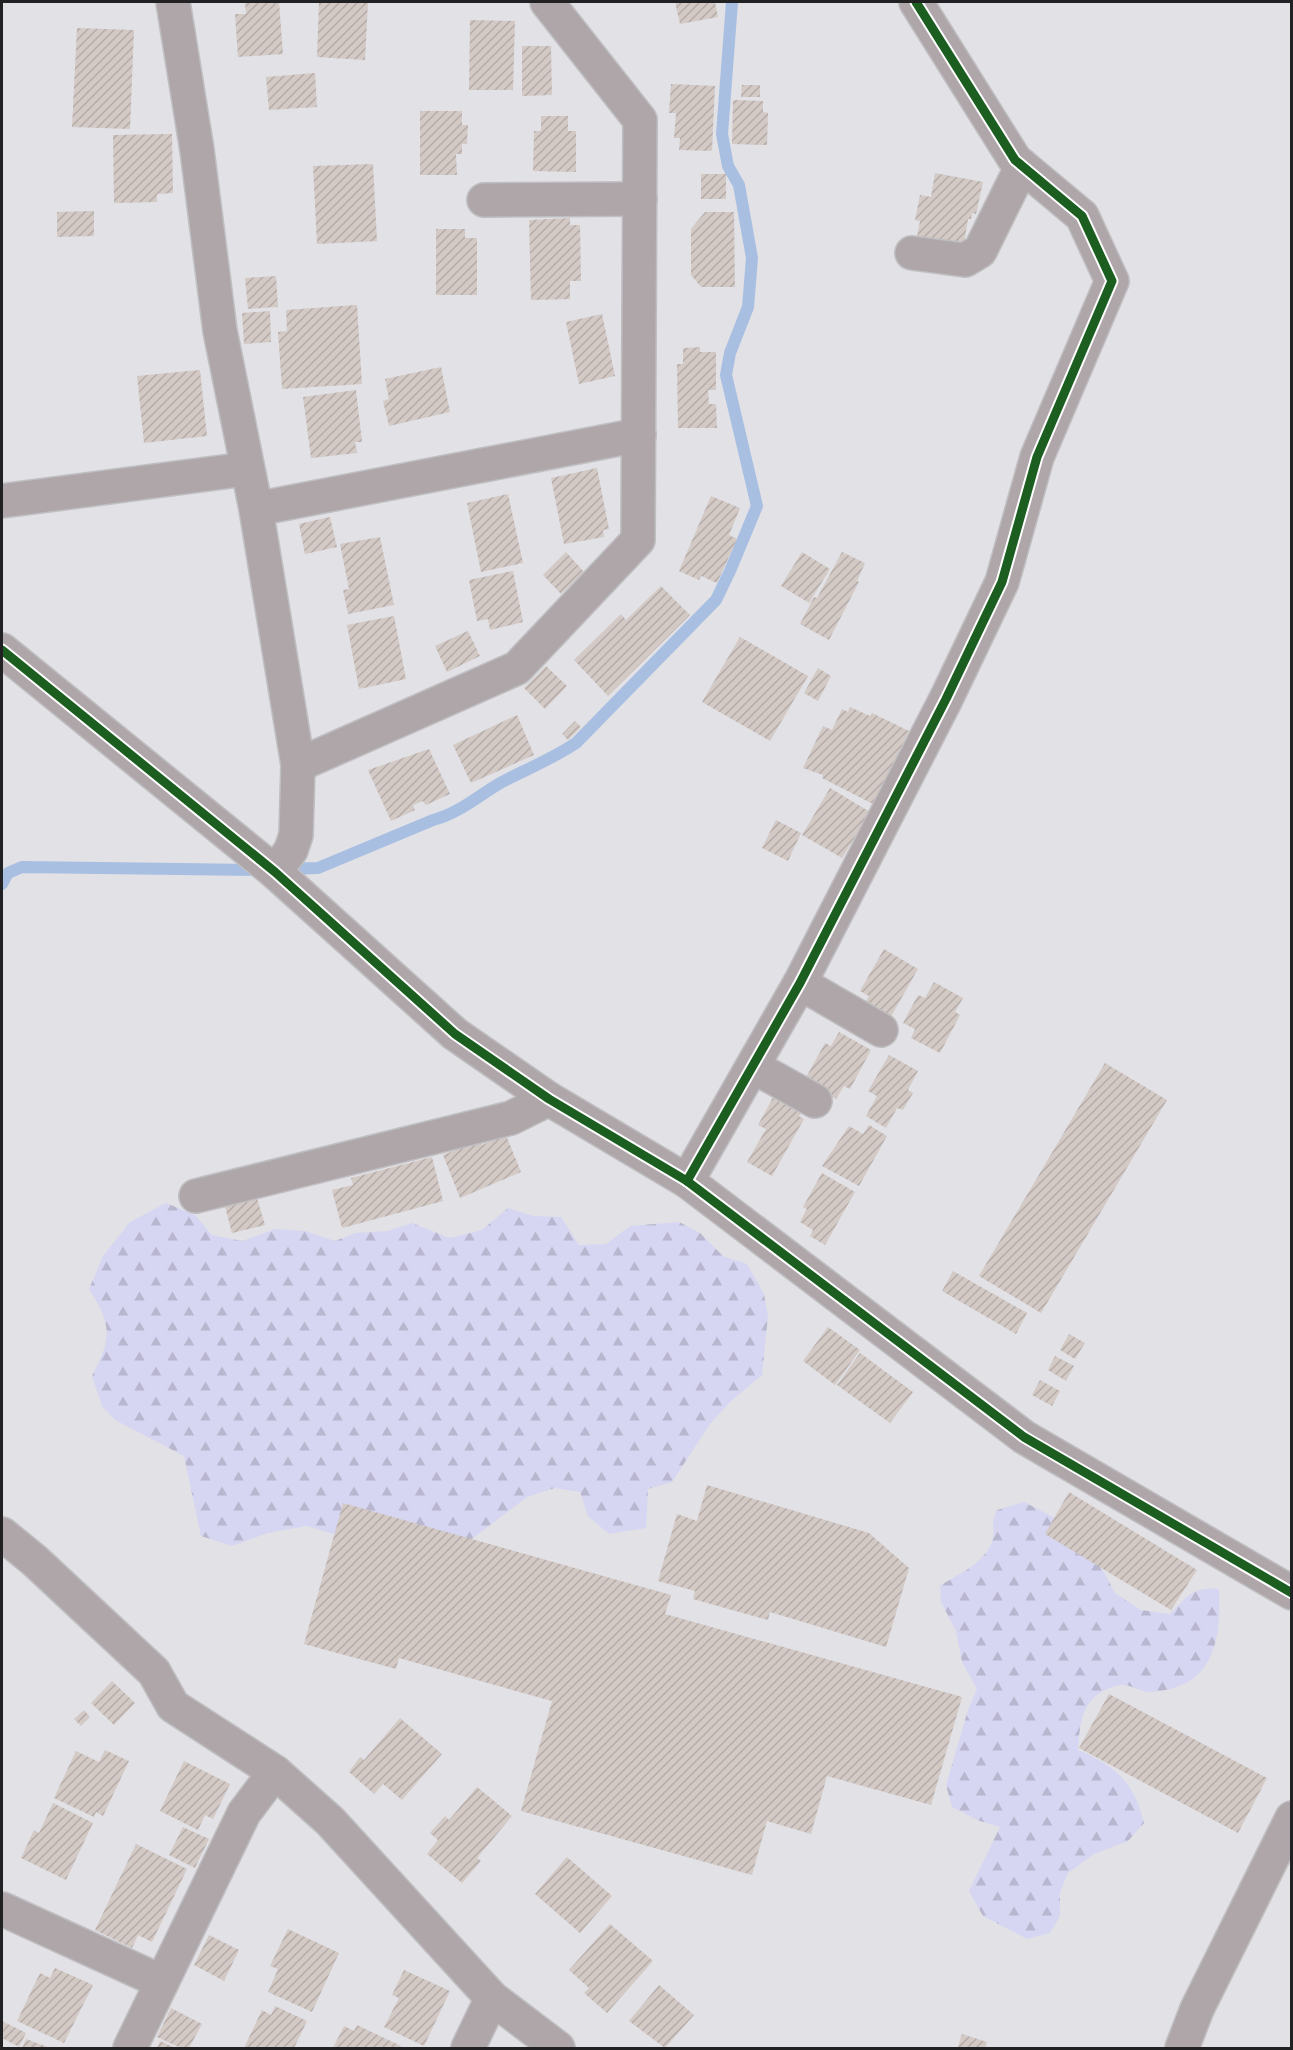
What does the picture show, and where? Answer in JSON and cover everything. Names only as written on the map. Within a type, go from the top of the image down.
[{"type":"street","points":[[173,2],[197,150],[220,331],[246,469],[256,509],[298,765],[296,835],[291,850],[275,872]]},
{"type":"street","points":[[298,765],[517,668],[638,540],[640,120],[547,2]]},
{"type":"street","points":[[687,1181],[800,983],[1002,582],[1037,457],[1113,281],[1082,216],[1015,160],[916,2]]},
{"type":"street","points":[[912,253],[965,260],[980,250],[1022,166]]},
{"type":"street","points":[[484,200],[640,199]]},
{"type":"street","points":[[256,509],[639,435]]},
{"type":"street","points":[[2,501],[246,469]]},
{"type":"street","points":[[2,650],[275,872],[455,1034],[549,1099],[687,1181],[1024,1437],[1292,1593]]},
{"type":"street","points":[[800,983],[881,1030]]},
{"type":"street","points":[[754,1067],[815,1101]]},
{"type":"street","points":[[196,1196],[511,1118],[549,1099]]},
{"type":"street","points":[[2,1534],[34,1560],[154,1672],[173,1706],[275,1772],[330,1821],[492,1998],[558,2049]]},
{"type":"street","points":[[130,2049],[244,1813],[275,1772]]},
{"type":"street","points":[[1182,2049],[1197,2009],[1292,1818]]},
{"type":"street","points":[[2,1909],[162,1982]]},
{"type":"street","points":[[468,2049],[492,1998]]},
{"type":"green space","points":[[166,1203],[195,1215],[212,1235],[242,1241],[275,1229],[305,1231],[335,1241],[355,1233],[388,1231],[412,1223],[450,1238],[482,1230],[508,1208],[533,1216],[561,1217],[579,1245],[606,1244],[630,1226],[679,1222],[700,1233],[723,1256],[747,1264],[764,1294],[768,1316],[762,1375],[730,1402],[710,1424],[672,1482],[648,1489],[646,1528],[609,1534],[588,1516],[580,1492],[555,1488],[527,1497],[452,1554],[350,1539],[307,1526],[268,1533],[232,1546],[201,1536],[184,1456],[115,1420],[102,1406],[92,1376],[99,1363],[107,1332],[102,1312],[89,1289],[103,1256],[130,1222]]},
{"type":"green space","points":[[1024,1502],[1053,1517],[1072,1548],[1100,1565],[1115,1593],[1141,1610],[1170,1614],[1191,1594],[1203,1589],[1219,1589],[1215,1644],[1210,1659],[1201,1671],[1189,1681],[1173,1688],[1152,1692],[1121,1685],[1108,1689],[1091,1700],[1086,1708],[1080,1728],[1078,1750],[1103,1762],[1122,1777],[1135,1797],[1144,1823],[1128,1841],[1094,1854],[1068,1873],[1060,1892],[1060,1916],[1050,1933],[1027,1939],[983,1916],[969,1891],[1000,1827],[977,1820],[952,1807],[946,1785],[968,1710],[977,1689],[962,1662],[956,1631],[941,1602],[940,1586],[979,1561],[985,1554],[993,1538],[993,1521],[997,1510]]},
{"type":"building","points":[[245,2],[279,2],[283,54],[238,57],[235,14],[246,14]]},
{"type":"building","points":[[319,2],[368,2],[365,60],[317,57]]},
{"type":"building","points":[[675,2],[715,2],[718,17],[680,24]]},
{"type":"building","points":[[470,20],[515,21],[513,90],[469,90]]},
{"type":"building","points":[[77,28],[134,30],[130,129],[72,127]]},
{"type":"building","points":[[522,46],[551,46],[552,95],[522,96]]},
{"type":"building","points":[[315,73],[317,107],[269,110],[266,77]]},
{"type":"building","points":[[671,84],[715,86],[712,151],[679,150],[680,138],[674,138],[676,113],[669,113]]},
{"type":"building","points":[[742,85],[760,85],[760,97],[741,97]]},
{"type":"building","points":[[733,100],[763,101],[763,112],[768,113],[767,145],[732,144]]},
{"type":"building","points":[[420,111],[462,111],[462,125],[468,125],[467,144],[462,144],[462,154],[456,154],[457,175],[420,175]]},
{"type":"building","points":[[541,116],[568,116],[568,131],[576,131],[576,172],[533,171],[534,131],[541,131]]},
{"type":"building","points":[[172,134],[173,193],[157,194],[157,202],[114,203],[113,135]]},
{"type":"building","points":[[373,164],[377,241],[317,244],[313,166]]},
{"type":"building","points":[[935,173],[983,182],[976,214],[972,213],[971,219],[968,219],[963,250],[917,237],[920,221],[915,220],[920,195],[931,197]]},
{"type":"building","points":[[701,174],[726,174],[726,199],[701,199]]},
{"type":"building","points":[[94,211],[94,236],[57,237],[57,212]]},
{"type":"building","points":[[705,212],[734,212],[735,287],[701,287],[691,275],[691,229]]},
{"type":"building","points":[[570,218],[570,225],[580,225],[581,281],[570,281],[570,299],[531,300],[529,220]]},
{"type":"building","points":[[436,229],[465,229],[465,238],[477,238],[477,295],[436,295]]},
{"type":"building","points":[[276,276],[278,307],[248,309],[245,278]]},
{"type":"building","points":[[357,305],[362,384],[282,389],[278,332],[287,331],[286,310]]},
{"type":"building","points":[[270,311],[271,342],[244,344],[242,313]]},
{"type":"building","points":[[602,314],[615,376],[579,384],[566,322]]},
{"type":"building","points":[[700,347],[700,352],[716,352],[716,390],[708,390],[709,404],[716,404],[717,428],[678,428],[677,364],[683,364],[683,348]]},
{"type":"building","points":[[441,367],[450,412],[389,426],[383,401],[389,399],[385,379]]},
{"type":"building","points":[[200,370],[207,436],[144,443],[137,376]]},
{"type":"building","points":[[356,390],[362,442],[355,442],[357,453],[311,458],[303,397]]},
{"type":"building","points":[[597,468],[609,529],[603,530],[604,537],[564,544],[551,478]]},
{"type":"building","points":[[508,494],[523,563],[481,572],[467,503]]},
{"type":"building","points":[[711,496],[740,508],[729,535],[737,539],[717,583],[701,576],[699,580],[679,571]]},
{"type":"building","points":[[330,517],[337,547],[305,554],[299,524]]},
{"type":"building","points":[[380,537],[394,605],[348,614],[343,590],[349,589],[340,544]]},
{"type":"building","points":[[566,552],[584,572],[561,594],[543,575]]},
{"type":"building","points":[[802,552],[830,569],[809,603],[781,586]]},
{"type":"building","points":[[842,552],[865,563],[857,581],[844,575],[859,582],[829,640],[800,624]]},
{"type":"building","points":[[513,571],[523,622],[490,630],[488,619],[477,621],[469,580]]},
{"type":"building","points":[[661,586],[690,615],[608,696],[574,660],[621,614],[626,620]]},
{"type":"building","points":[[394,616],[406,679],[359,689],[347,625]]},
{"type":"building","points":[[468,631],[480,656],[447,672],[435,646]]},
{"type":"building","points":[[740,637],[808,676],[770,741],[702,702]]},
{"type":"building","points":[[546,666],[567,686],[545,709],[524,688]]},
{"type":"building","points":[[818,668],[831,676],[818,701],[804,693]]},
{"type":"building","points":[[850,707],[870,716],[872,713],[909,731],[873,804],[822,778],[823,775],[803,768],[823,726],[832,730],[842,709],[848,712]]},
{"type":"building","points":[[517,715],[534,755],[471,783],[453,745]]},
{"type":"building","points":[[575,721],[581,727],[568,740],[562,734]]},
{"type":"building","points":[[429,749],[450,794],[426,805],[423,801],[413,805],[415,810],[391,821],[368,770]]},
{"type":"building","points":[[830,788],[870,812],[842,858],[802,835]]},
{"type":"building","points":[[776,820],[801,833],[788,861],[762,848]]},
{"type":"building","points":[[884,949],[918,969],[889,1020],[863,1006],[869,996],[860,991]]},
{"type":"building","points":[[934,982],[963,998],[955,1012],[960,1015],[940,1053],[911,1038],[915,1029],[903,1023],[918,995],[925,998]]},
{"type":"building","points":[[839,1032],[871,1050],[850,1089],[844,1086],[836,1099],[804,1081],[825,1043],[831,1046]]},
{"type":"building","points":[[889,1055],[918,1071],[908,1090],[913,1093],[903,1110],[897,1108],[886,1128],[866,1116],[877,1096],[868,1091]]},
{"type":"building","points":[[1105,1063],[1167,1100],[1041,1313],[979,1276]]},
{"type":"building","points":[[776,1092],[804,1108],[799,1116],[804,1119],[772,1176],[747,1162],[766,1129],[758,1125]]},
{"type":"building","points":[[869,1125],[887,1136],[859,1186],[822,1166],[849,1126],[863,1134]]},
{"type":"building","points":[[506,1135],[521,1172],[460,1198],[443,1155],[480,1140],[482,1145]]},
{"type":"building","points":[[432,1157],[443,1201],[342,1228],[332,1190],[353,1185],[351,1178]]},
{"type":"building","points":[[822,1173],[855,1192],[825,1245],[810,1236],[813,1230],[800,1222],[807,1209],[803,1207]]},
{"type":"building","points":[[256,1195],[265,1225],[232,1233],[224,1203]]},
{"type":"building","points":[[953,1271],[1027,1313],[1016,1334],[942,1291]]},
{"type":"building","points":[[828,1327],[860,1350],[835,1385],[803,1361]]},
{"type":"building","points":[[1069,1334],[1085,1343],[1075,1359],[1060,1350]]},
{"type":"building","points":[[860,1353],[913,1392],[890,1423],[837,1385]]},
{"type":"building","points":[[1055,1356],[1074,1366],[1066,1381],[1048,1370]]},
{"type":"building","points":[[1040,1380],[1060,1391],[1052,1406],[1032,1395]]},
{"type":"building","points":[[707,1485],[869,1533],[909,1568],[886,1647],[770,1612],[768,1620],[693,1599],[695,1591],[658,1581],[677,1514],[697,1521]]},
{"type":"building","points":[[1069,1492],[1197,1570],[1171,1610],[1045,1534]]},
{"type":"building","points":[[343,1503],[671,1595],[665,1614],[962,1697],[931,1805],[827,1776],[811,1834],[767,1821],[752,1875],[521,1811],[552,1701],[399,1658],[396,1669],[304,1644]]},
{"type":"building","points":[[112,1681],[135,1703],[114,1725],[91,1703]]},
{"type":"building","points":[[1109,1694],[1267,1778],[1238,1833],[1079,1748]]},
{"type":"building","points":[[84,1710],[90,1717],[81,1726],[74,1719]]},
{"type":"building","points":[[400,1718],[442,1754],[402,1800],[383,1784],[374,1794],[349,1772],[360,1757],[364,1760]]},
{"type":"building","points":[[105,1750],[129,1761],[103,1816],[96,1812],[94,1817],[54,1798],[76,1751],[99,1762]]},
{"type":"building","points":[[184,1761],[230,1784],[213,1819],[205,1815],[198,1830],[160,1811]]},
{"type":"building","points":[[477,1787],[512,1816],[477,1858],[481,1861],[462,1883],[427,1854],[438,1840],[430,1833],[445,1816],[449,1820]]},
{"type":"building","points":[[53,1803],[93,1823],[66,1880],[21,1858],[34,1830],[39,1833]]},
{"type":"building","points":[[183,1827],[209,1839],[195,1868],[169,1855]]},
{"type":"building","points":[[136,1844],[187,1869],[152,1942],[138,1935],[132,1948],[95,1930]]},
{"type":"building","points":[[567,1857],[612,1896],[580,1933],[535,1894]]},
{"type":"building","points":[[610,1924],[653,1961],[607,2013],[584,1993],[589,1988],[569,1970]]},
{"type":"building","points":[[288,1929],[339,1953],[312,2012],[268,1992],[278,1969],[270,1966]]},
{"type":"building","points":[[209,1935],[239,1950],[224,1981],[194,1965]]},
{"type":"building","points":[[55,1968],[93,1985],[64,2043],[17,2021],[40,1973],[50,1978]]},
{"type":"building","points":[[404,1970],[450,1991],[424,2046],[384,2027],[399,1998],[392,1995]]},
{"type":"building","points":[[659,1985],[694,2015],[665,2048],[629,2021]]},
{"type":"building","points":[[275,2006],[307,2021],[294,2048],[244,2048],[262,2010],[271,2015]]},
{"type":"building","points":[[171,2008],[202,2024],[189,2048],[181,2048],[157,2037]]},
{"type":"building","points":[[2,2021],[26,2033],[19,2047],[2,2038]]},
{"type":"building","points":[[357,2025],[401,2046],[399,2048],[333,2048],[344,2026],[354,2031]]},
{"type":"building","points":[[962,2034],[987,2042],[985,2048],[958,2047]]},
{"type":"building","points":[[26,2039],[50,2048],[22,2048]]},
{"type":"building","points":[[160,2041],[176,2048],[157,2048]]},
{"type":"waterway","points":[[283,869],[318,868],[442,817],[460,809],[502,782],[567,749],[576,743],[716,600],[757,506],[726,375],[730,353],[748,307],[752,258],[739,185],[728,166],[722,134],[732,2]]},
{"type":"waterway","points":[[2,884],[8,873],[22,867],[263,870]]},
{"type":"cycle path","points":[[687,1181],[800,983],[946,699],[1002,582],[1037,457],[1112,281],[1082,216],[1015,160],[916,2]]},
{"type":"cycle path","points":[[2,650],[275,872],[455,1034],[549,1099],[687,1181],[1024,1437],[1292,1593]]}]
